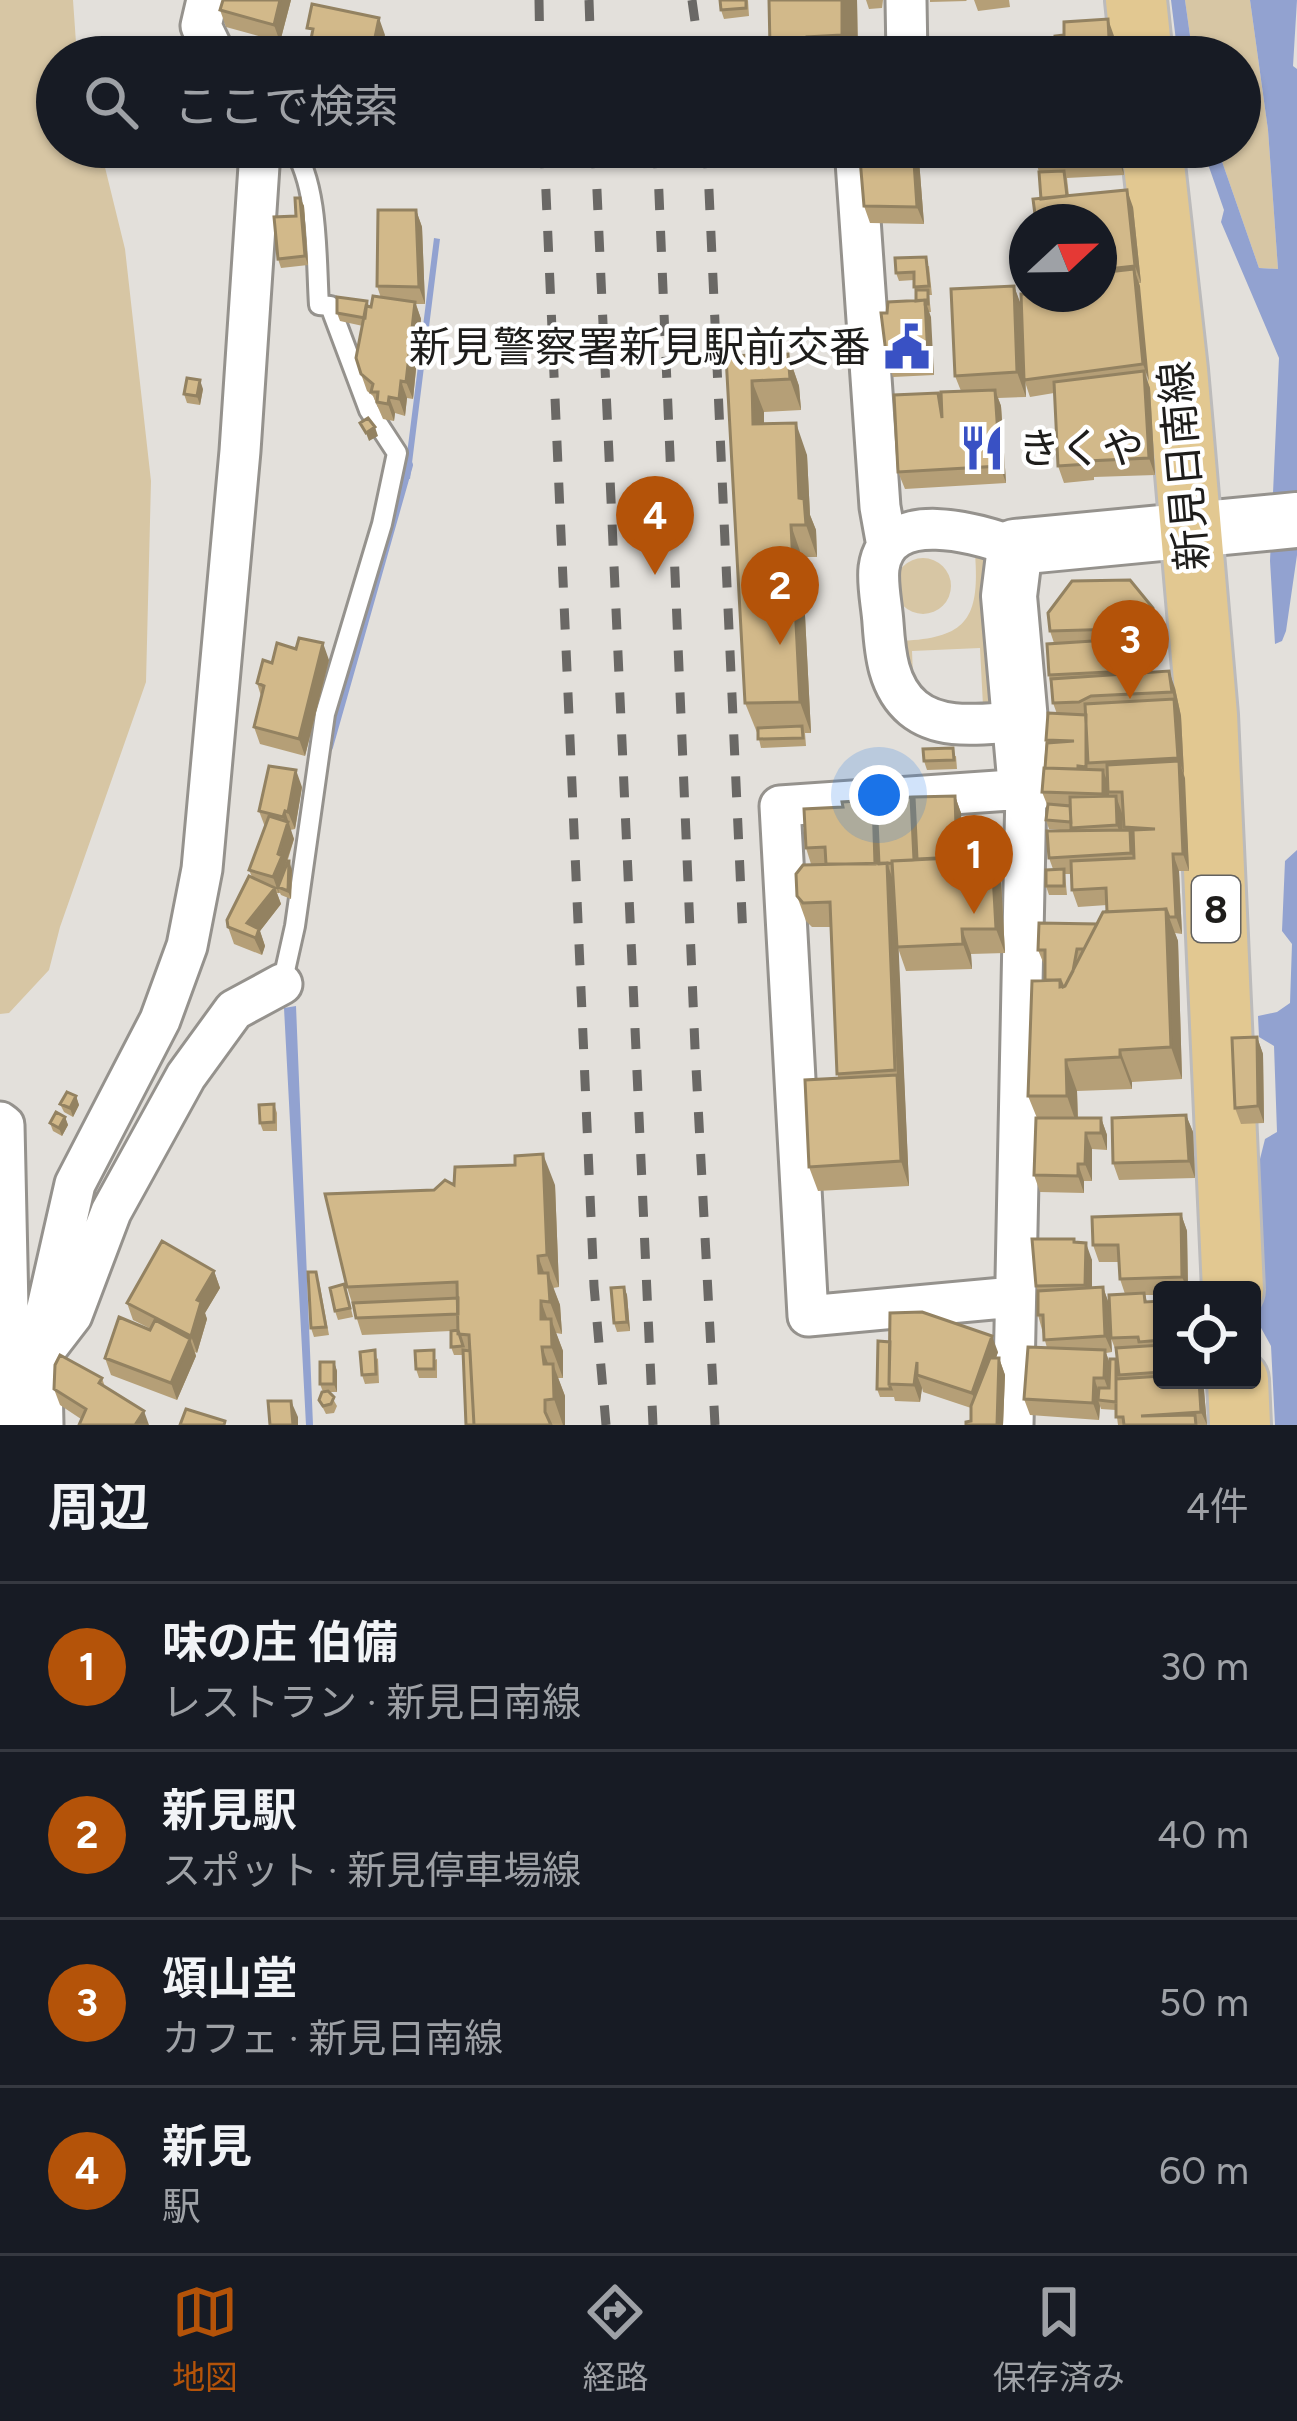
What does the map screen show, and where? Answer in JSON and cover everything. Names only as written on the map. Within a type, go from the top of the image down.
[{"type":"main road","points":[[1136,0],[1140,36]]},
{"type":"main road","name":"新見日南線","points":[[1154,168],[1177,370],[1208,526],[1207,715],[1233,1281]]},
{"type":"main road","points":[[1026,789],[1009,596],[1015,547],[1297,520]]},
{"type":"main road","points":[[1238,1389],[1240,1425]]},
{"type":"street","points":[[206,36],[201,26],[207,0]]},
{"type":"street","points":[[906,0],[907,36]]},
{"type":"street","points":[[43,1425],[41,1334],[75,1184],[160,1020],[187,946],[202,869],[260,168]]},
{"type":"street","points":[[856,168],[880,507],[887,546],[879,566],[885,656],[894,682],[913,708],[943,724],[1020,722]]},
{"type":"street","points":[[887,546],[913,531],[968,530],[1015,547]]},
{"type":"street","points":[[1013,1425],[1026,789],[780,806],[808,1316],[1014,1297]]},
{"type":"street","points":[[41,1354],[73,1315],[111,1212],[186,1076],[234,1010],[282,984]]},
{"type":"street","points":[[0,1122],[4,1125],[14,1425]]},
{"type":"lane","points":[[282,984],[295,926],[325,714],[382,524],[397,453],[369,410],[329,306],[320,305],[313,215],[303,168]]},
{"type":"shaded area","points":[[0,0],[73,0],[76,36],[36,36],[36,168],[105,168],[125,249],[151,481],[146,682],[49,970],[9,1013],[0,1014]]},
{"type":"shaded area","points":[[1185,0],[1250,0],[1255,36],[1190,36]]},
{"type":"shaded area","points":[[1261,79],[1278,269],[1259,268],[1224,168],[1261,168]]},
{"type":"shaded area","points":[[975,554],[988,554],[1000,705],[983,706],[980,648],[912,651],[910,678],[898,641],[939,636],[964,622],[975,595]]},
{"type":"shaded area","points":[[923,558],[943,566],[951,586],[943,606],[923,614],[903,606],[895,586],[903,566]]},
{"type":"water","points":[[1171,0],[1185,0],[1190,36],[1175,36]]},
{"type":"water","points":[[1250,0],[1297,0],[1293,66],[1297,69],[1297,555],[1286,631],[1275,644],[1270,561],[1279,358],[1221,222],[1224,210],[1209,168],[1224,168],[1259,268],[1278,269],[1261,36],[1255,36]]},
{"type":"water","points":[[434,238],[440,239],[410,479],[404,478]]},
{"type":"water","points":[[1297,850],[1297,1425],[1275,1425],[1271,1346],[1261,1328],[1254,1218],[1262,1217],[1259,1163],[1265,1139],[1277,1132],[1274,1046],[1259,1037],[1258,1016],[1290,1003],[1292,944],[1282,931],[1285,861]]},
{"type":"water","points":[[296,1006],[313,1425],[306,1425],[284,1008]]},
{"type":"building","points":[[223,0],[280,0],[274,25],[220,10]]},
{"type":"building","points":[[720,0],[746,0],[746,8],[721,10]]},
{"type":"building","points":[[769,0],[842,0],[842,35],[770,36]]},
{"type":"building","points":[[312,4],[379,18],[375,36],[312,36],[313,29],[307,28]]},
{"type":"building","points":[[1108,19],[1109,36],[1055,36],[1064,35],[1064,22]]},
{"type":"building","points":[[861,168],[914,168],[917,207],[864,206]]},
{"type":"building","points":[[1064,171],[1067,196],[1041,199],[1039,172]]},
{"type":"building","points":[[1127,190],[1135,266],[1117,268],[1117,204],[1034,204],[1033,199]]},
{"type":"building","points":[[295,198],[300,198],[305,256],[278,259],[274,217],[296,216]]},
{"type":"building","points":[[378,210],[416,210],[419,287],[377,286]]},
{"type":"building","points":[[926,257],[929,286],[914,287],[914,272],[896,273],[895,258]]},
{"type":"building","points":[[1134,269],[1143,364],[1024,380],[1022,312],[1117,312],[1117,271]]},
{"type":"building","points":[[1009,286],[1017,372],[955,376],[951,289]]},
{"type":"building","points":[[916,290],[928,290],[928,304],[916,301]]},
{"type":"building","points":[[373,296],[415,302],[406,382],[401,381],[399,399],[389,397],[388,404],[377,402],[378,392],[371,392],[373,384],[361,374],[356,358],[366,306],[371,307]]},
{"type":"building","points":[[337,297],[367,301],[365,318],[337,313]]},
{"type":"building","points":[[925,300],[928,358],[887,361],[881,313],[887,313],[888,302]]},
{"type":"building","points":[[788,354],[790,379],[752,381],[753,424],[796,423],[799,498],[804,499],[806,525],[791,525],[800,702],[745,703],[726,356]]},
{"type":"building","points":[[1144,371],[1149,458],[1058,466],[1054,382]]},
{"type":"building","points":[[187,378],[200,380],[197,396],[184,394]]},
{"type":"building","points":[[995,390],[1000,466],[898,472],[894,395],[938,393],[942,418],[941,392]]},
{"type":"building","points":[[368,418],[375,427],[366,433],[360,423]]},
{"type":"building","points":[[1130,580],[1153,608],[1155,628],[1050,631],[1048,613],[1072,581]]},
{"type":"building","points":[[299,638],[323,643],[299,739],[254,727],[264,686],[257,683],[263,660],[272,663],[277,643],[296,649]]},
{"type":"building","points":[[1139,638],[1140,654],[1128,656],[1129,671],[1049,675],[1047,644]]},
{"type":"building","points":[[1169,671],[1172,692],[1053,703],[1051,679]]},
{"type":"building","points":[[1174,699],[1178,758],[1088,763],[1085,704]]},
{"type":"building","points":[[1048,713],[1086,715],[1086,767],[1045,768],[1047,743],[1074,741],[1046,740]]},
{"type":"building","points":[[802,726],[803,738],[758,739],[758,728]]},
{"type":"building","points":[[953,748],[954,760],[924,761],[923,749]]},
{"type":"building","points":[[1179,761],[1183,854],[1173,854],[1176,917],[1169,917],[1166,909],[1107,912],[1106,888],[1072,890],[1071,861],[1134,858],[1133,830],[1155,829],[1124,827],[1122,792],[1108,792],[1107,765]]},
{"type":"building","points":[[269,766],[296,770],[283,817],[259,811]]},
{"type":"building","points":[[1044,768],[1103,770],[1103,794],[1042,792]]},
{"type":"building","points":[[955,796],[957,857],[917,859],[914,797]]},
{"type":"building","points":[[1116,796],[1117,825],[1071,828],[1070,797]]},
{"type":"building","points":[[911,797],[914,860],[879,864],[876,799]]},
{"type":"building","points":[[873,800],[875,864],[826,864],[825,847],[806,848],[804,809]]},
{"type":"building","points":[[1048,804],[1070,806],[1071,822],[1046,820]]},
{"type":"building","points":[[269,816],[288,822],[273,877],[249,870]]},
{"type":"building","points":[[1130,830],[1131,853],[1049,858],[1047,831]]},
{"type":"building","points":[[992,856],[996,929],[962,929],[963,944],[897,947],[892,861]]},
{"type":"building","points":[[289,861],[288,891],[278,887]]},
{"type":"building","points":[[887,863],[895,1070],[837,1074],[830,902],[803,903],[797,896],[796,874],[803,865]]},
{"type":"building","points":[[1064,869],[1064,886],[1046,886],[1046,870]]},
{"type":"building","points":[[249,876],[275,888],[247,923],[259,929],[256,938],[228,927],[227,920]]},
{"type":"building","points":[[1166,909],[1171,1047],[1120,1050],[1120,1057],[1066,1060],[1067,1096],[1028,1096],[1032,981],[1060,980],[1060,987],[1065,986],[1103,912]]},
{"type":"building","points":[[1039,923],[1097,924],[1084,949],[1077,949],[1073,971],[1063,987],[1060,980],[1045,980],[1045,950],[1038,950]]},
{"type":"building","points":[[1257,1037],[1258,1106],[1235,1108],[1232,1038]]},
{"type":"building","points":[[897,1075],[901,1161],[809,1167],[805,1080]]},
{"type":"building","points":[[67,1092],[76,1096],[70,1108],[60,1104]]},
{"type":"building","points":[[274,1104],[274,1122],[260,1123],[259,1105]]},
{"type":"building","points":[[56,1112],[65,1117],[59,1128],[50,1123]]},
{"type":"building","points":[[1186,1115],[1189,1161],[1113,1163],[1112,1118]]},
{"type":"building","points":[[1036,1118],[1101,1118],[1101,1133],[1086,1133],[1085,1164],[1078,1164],[1078,1176],[1034,1175]]},
{"type":"building","points":[[543,1154],[547,1255],[538,1256],[539,1273],[548,1273],[550,1302],[541,1301],[541,1319],[551,1319],[552,1347],[542,1347],[544,1364],[553,1364],[554,1399],[545,1400],[551,1425],[474,1425],[469,1335],[458,1334],[457,1282],[347,1287],[325,1194],[434,1190],[445,1180],[454,1185],[455,1167],[515,1165],[515,1156]]},
{"type":"building","points":[[1181,1214],[1182,1277],[1120,1279],[1118,1245],[1093,1245],[1092,1217]]},
{"type":"building","points":[[1032,1239],[1086,1243],[1085,1285],[1036,1286]]},
{"type":"building","points":[[162,1241],[214,1271],[197,1300],[201,1302],[191,1336],[127,1303]]},
{"type":"building","points":[[308,1272],[316,1272],[326,1327],[311,1328]]},
{"type":"building","points":[[344,1284],[350,1308],[335,1311],[330,1288]]},
{"type":"building","points":[[624,1287],[627,1322],[614,1323],[611,1288]]},
{"type":"building","points":[[1103,1287],[1105,1336],[1044,1340],[1038,1291]]},
{"type":"building","points":[[1144,1293],[1145,1302],[1153,1302],[1153,1341],[1111,1338],[1109,1295]]},
{"type":"building","points":[[458,1298],[458,1314],[356,1318],[353,1303]]},
{"type":"building","points":[[922,1312],[992,1336],[972,1393],[917,1375],[917,1362],[914,1385],[889,1384],[890,1313]]},
{"type":"building","points":[[119,1317],[150,1330],[155,1320],[190,1339],[171,1383],[105,1358]]},
{"type":"building","points":[[458,1330],[463,1346],[451,1347],[451,1331]]},
{"type":"building","points":[[878,1341],[890,1342],[891,1389],[877,1389]]},
{"type":"building","points":[[1153,1346],[1153,1373],[1119,1375],[1116,1348]]},
{"type":"building","points":[[1028,1347],[1105,1350],[1104,1378],[1094,1378],[1093,1403],[1024,1399]]},
{"type":"building","points":[[375,1350],[376,1374],[362,1375],[360,1352]]},
{"type":"building","points":[[434,1350],[434,1369],[416,1369],[415,1351]]},
{"type":"building","points":[[463,1350],[470,1351],[474,1425],[466,1425]]},
{"type":"building","points":[[60,1355],[102,1378],[99,1383],[144,1411],[135,1425],[79,1425],[86,1409],[54,1389]]},
{"type":"building","points":[[990,1358],[999,1358],[997,1425],[966,1425],[971,1421],[971,1406]]},
{"type":"building","points":[[1110,1359],[1116,1359],[1116,1402],[1098,1400],[1099,1388],[1109,1388]]},
{"type":"building","points":[[320,1362],[334,1362],[334,1384],[320,1384]]},
{"type":"building","points":[[1153,1377],[1153,1389],[1200,1389],[1201,1412],[1141,1416],[1195,1415],[1196,1425],[1124,1425],[1123,1417],[1116,1417],[1116,1379]]},
{"type":"building","points":[[328,1391],[334,1397],[323,1406],[319,1400]]},
{"type":"building","points":[[268,1401],[291,1401],[293,1425],[270,1425]]},
{"type":"building","points":[[186,1409],[225,1421],[224,1425],[180,1425]]},
{"type":"waterway","points":[[328,747],[408,465]]},
{"type":"railway","points":[[539,0],[540,36]]},
{"type":"railway","points":[[589,0],[590,36]]},
{"type":"railway","points":[[692,0],[697,36]]},
{"type":"railway","points":[[545,168],[594,1286],[606,1425]]},
{"type":"railway","points":[[596,168],[653,1425]]},
{"type":"railway","points":[[658,168],[715,1425]]},
{"type":"railway","points":[[708,168],[743,937]]},
{"type":"place","name":"新見警察署新見駅前交番","points":[[907,347]]},
{"type":"place","name":"きくや","points":[[982,448]]},
{"type":"place","name":"新見","points":[[655,575]]},
{"type":"place","name":"新見駅","points":[[780,645]]},
{"type":"place","name":"頌山堂","points":[[1130,699]]},
{"type":"place","name":"味の庄 伯備","points":[[974,914]]}]
